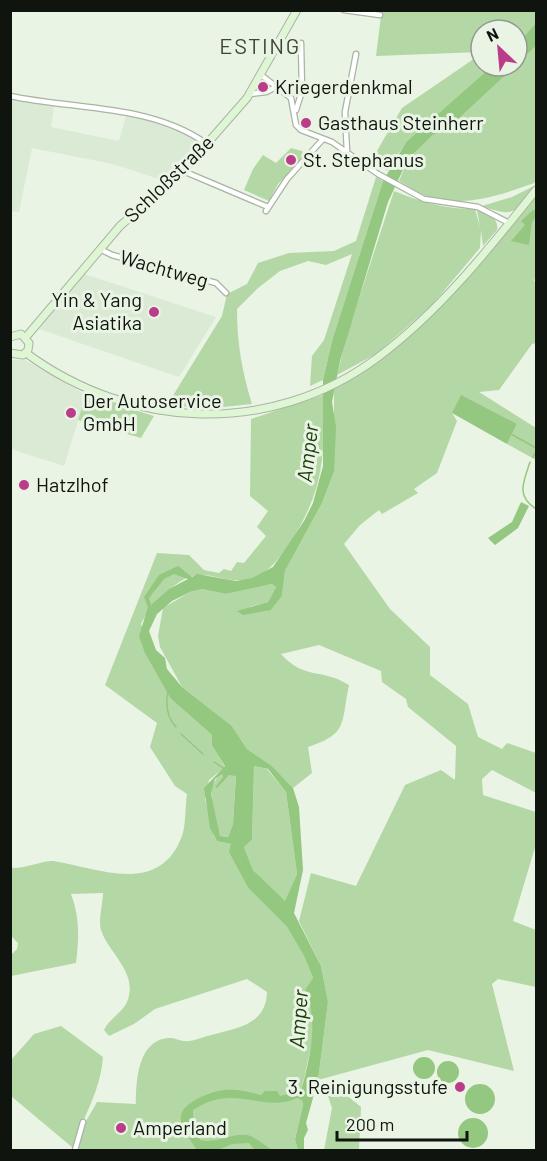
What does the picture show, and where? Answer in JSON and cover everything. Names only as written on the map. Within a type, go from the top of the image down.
[{"type":"main road","name":"Schloßstraße","points":[[26,337],[131,215],[183,171],[250,94],[297,10]]},
{"type":"main road","points":[[26,353],[53,373],[79,386],[110,399],[150,410],[206,415],[270,408],[318,391],[376,359],[417,325],[537,189]]},
{"type":"main road","points":[[10,337],[17,334],[26,337],[29,347],[26,353],[19,356],[11,354]]},
{"type":"street","points":[[344,10],[380,15]]},
{"type":"street","points":[[295,111],[302,91],[301,43]]},
{"type":"street","points":[[347,152],[345,112],[356,54]]},
{"type":"street","points":[[261,75],[291,98],[296,125],[301,130],[347,152],[378,174],[424,199],[478,207],[508,223]]},
{"type":"street","points":[[302,91],[349,86]]},
{"type":"street","points":[[250,94],[276,87]]},
{"type":"street","points":[[10,96],[156,118],[183,128],[207,144]]},
{"type":"street","points":[[183,171],[267,209],[287,179],[323,139]]},
{"type":"street","name":"Wachtweg","points":[[100,249],[112,255],[216,283],[225,293]]},
{"type":"street","points":[[75,1150],[83,1122]]},
{"type":"shaded area","points":[[384,11],[536,11],[536,23],[529,31],[529,18],[469,18],[469,52],[376,56],[381,16]]},
{"type":"shaded area","points":[[536,23],[536,46],[529,53],[529,31]]},
{"type":"shaded area","points":[[536,46],[536,180],[534,183],[482,199],[454,201],[428,197],[399,181],[408,159],[433,135],[452,125],[502,78],[529,78],[529,53]]},
{"type":"shaded area","points":[[469,62],[469,78],[478,78],[406,142],[387,171],[371,161],[402,108]]},
{"type":"shaded area","points":[[478,78],[502,78],[452,125],[433,135],[408,159],[388,202],[340,361],[332,402],[336,427],[334,472],[322,503],[285,571],[282,596],[271,610],[243,615],[237,611],[268,602],[276,587],[272,584],[226,594],[202,589],[190,592],[172,601],[157,614],[149,631],[156,650],[165,658],[167,669],[182,687],[232,726],[247,749],[272,766],[293,788],[299,807],[303,870],[294,913],[321,966],[328,1002],[318,1080],[306,1123],[308,1130],[304,1138],[304,1150],[298,1150],[295,1139],[303,1105],[302,1100],[297,1098],[272,1103],[235,1098],[208,1102],[193,1110],[193,1125],[200,1140],[212,1141],[247,1135],[272,1150],[255,1150],[249,1143],[232,1144],[218,1150],[196,1149],[183,1128],[181,1116],[183,1110],[197,1099],[222,1090],[244,1091],[261,1095],[265,1091],[277,1091],[280,1096],[301,1091],[312,1040],[312,1015],[305,990],[313,978],[304,956],[287,927],[249,889],[229,852],[231,844],[217,841],[210,828],[204,788],[225,766],[212,745],[212,735],[171,699],[145,653],[139,636],[148,607],[144,597],[159,575],[178,566],[192,577],[197,574],[236,581],[252,578],[273,567],[304,521],[313,503],[323,466],[323,380],[332,341],[383,181],[406,142]],"holes":[[[174,574],[188,579],[169,589],[151,605],[149,598],[164,579]],[[254,766],[268,769],[286,792],[297,874],[285,901],[253,870],[244,847],[252,840]],[[222,774],[223,777],[215,787],[217,788],[229,775],[236,776],[233,824],[228,837],[220,836],[211,794],[215,779]]]},
{"type":"shaded area","points":[[10,98],[54,106],[51,127],[119,141],[126,116],[157,121],[179,128],[198,140],[199,147],[181,168],[165,181],[113,164],[32,148],[19,212],[11,211]]},
{"type":"shaded area","points":[[291,148],[302,151],[305,157],[278,184],[269,201],[244,190],[253,169],[263,155],[276,163]]},
{"type":"shaded area","points":[[376,177],[383,181],[332,341],[323,380],[310,386],[312,356],[324,340],[352,254],[326,265],[308,261],[280,271],[258,288],[237,309],[241,357],[252,404],[213,408],[169,406],[169,402],[222,316],[227,294],[247,284],[258,263],[289,253],[334,251],[356,241]]},
{"type":"shaded area","points":[[536,185],[519,206],[509,212],[482,206],[512,197]]},
{"type":"shaded area","points":[[394,191],[433,204],[475,209],[480,227],[477,210],[494,219],[497,230],[483,246],[481,230],[480,248],[432,305],[376,354],[337,375],[347,335]]},
{"type":"shaded area","points":[[536,196],[536,275],[534,281],[536,283],[536,343],[532,344],[499,390],[479,392],[536,428],[536,460],[507,444],[517,424],[452,413],[457,421],[437,473],[414,489],[418,493],[382,514],[379,510],[360,525],[344,544],[390,609],[430,647],[430,675],[468,704],[478,737],[502,749],[507,743],[536,753],[536,793],[492,770],[482,779],[483,795],[536,812],[536,844],[513,921],[536,930],[536,987],[498,979],[492,984],[514,1071],[428,1050],[318,1080],[328,1002],[321,966],[299,921],[311,873],[356,886],[405,785],[441,770],[455,780],[456,746],[408,707],[406,699],[382,682],[381,671],[319,645],[281,654],[289,662],[306,671],[349,685],[341,725],[331,737],[308,747],[312,773],[293,788],[272,766],[247,749],[232,726],[182,687],[160,647],[158,636],[163,608],[190,592],[202,589],[226,594],[272,584],[276,587],[268,602],[249,607],[271,610],[282,596],[285,571],[322,503],[334,472],[334,388],[364,371],[419,327],[468,276]]},
{"type":"shaded area","points":[[536,210],[536,217],[532,222],[529,245],[511,241],[525,225],[521,221]]},
{"type":"shaded area","points":[[84,274],[216,317],[179,377],[39,329]]},
{"type":"shaded area","points":[[12,360],[25,360],[86,395],[64,466],[11,449]]},
{"type":"shaded area","points":[[86,395],[154,416],[141,438],[78,420]]},
{"type":"shaded area","points":[[323,395],[322,455],[316,490],[301,525],[278,560],[265,572],[246,580],[198,575],[190,577],[165,593],[141,624],[171,699],[212,735],[213,745],[225,767],[209,780],[205,799],[214,836],[217,841],[231,844],[249,889],[287,927],[304,956],[313,978],[306,990],[313,1020],[312,1043],[301,1091],[303,1105],[295,1138],[298,1150],[77,1150],[85,1123],[97,1102],[136,1104],[138,1073],[145,1053],[152,1045],[160,1040],[171,1038],[182,1041],[194,1040],[240,1027],[256,1018],[261,1012],[267,992],[247,979],[155,1009],[134,1024],[109,1036],[104,1030],[125,1006],[130,992],[122,964],[101,930],[103,893],[71,894],[78,928],[76,963],[11,976],[11,955],[17,949],[18,943],[11,936],[10,865],[18,868],[53,861],[108,872],[143,873],[158,867],[172,855],[182,836],[187,794],[175,786],[150,747],[157,723],[105,685],[157,553],[189,555],[204,570],[219,573],[224,569],[231,571],[237,562],[244,563],[266,536],[257,527],[268,511],[250,496],[251,419]]},
{"type":"shaded area","points":[[461,395],[517,424],[507,444],[452,413]]},
{"type":"shaded area","points":[[521,502],[529,506],[518,528],[495,545],[488,538],[512,522]]},
{"type":"shaded area","points":[[254,766],[267,769],[286,792],[297,874],[285,902],[253,870],[244,847],[252,840]]},
{"type":"shaded area","points":[[222,773],[223,777],[215,787],[229,775],[236,775],[233,824],[228,837],[220,836],[211,794],[216,779]]},
{"type":"shaded area","points":[[61,1026],[103,1057],[99,1082],[73,1148],[11,1096],[11,1060],[34,1034]]},
{"type":"shaded area","points":[[424,1057],[432,1060],[435,1068],[432,1076],[424,1079],[416,1076],[413,1068],[416,1060]]},
{"type":"shaded area","points":[[448,1061],[456,1064],[459,1072],[456,1080],[448,1083],[440,1080],[437,1072],[440,1064]]},
{"type":"shaded area","points":[[480,1084],[491,1088],[495,1099],[491,1110],[480,1114],[469,1110],[465,1099],[469,1088]]},
{"type":"shaded area","points":[[344,1093],[361,1107],[359,1150],[324,1150],[332,1108],[328,1096]]},
{"type":"shaded area","points":[[473,1118],[484,1122],[488,1133],[484,1144],[473,1148],[462,1144],[458,1133],[462,1122]]},
{"type":"waterway","points":[[511,434],[536,448]]},
{"type":"waterway","points":[[533,457],[536,452]]},
{"type":"waterway","points":[[530,462],[523,494],[536,509]]},
{"type":"waterway","points":[[168,692],[168,711],[176,727]]},
{"type":"waterway","points":[[181,734],[203,754]]},
{"type":"waterway","points":[[214,762],[223,768]]},
{"type":"place","name":"Kriegerdenkmal","points":[[263,87]]},
{"type":"place","name":"Gasthaus Steinherr","points":[[306,123]]},
{"type":"place","name":"St. Stephanus","points":[[291,160]]},
{"type":"place","name":"Yin & Yang Asiatika","points":[[154,312]]},
{"type":"place","name":"Der Autoservice GmbH","points":[[71,413]]},
{"type":"place","name":"Hatzlhof","points":[[24,485]]},
{"type":"place","name":"3. Reinigungsstufe","points":[[460,1087]]},
{"type":"place","name":"Amperland","points":[[121,1128]]},
{"type":"district","name":"ESTING","points":[[260,46]]},
{"type":"water label","name":"Amper","points":[[308,453]]},
{"type":"water label","name":"Amper","points":[[299,1019]]}]
